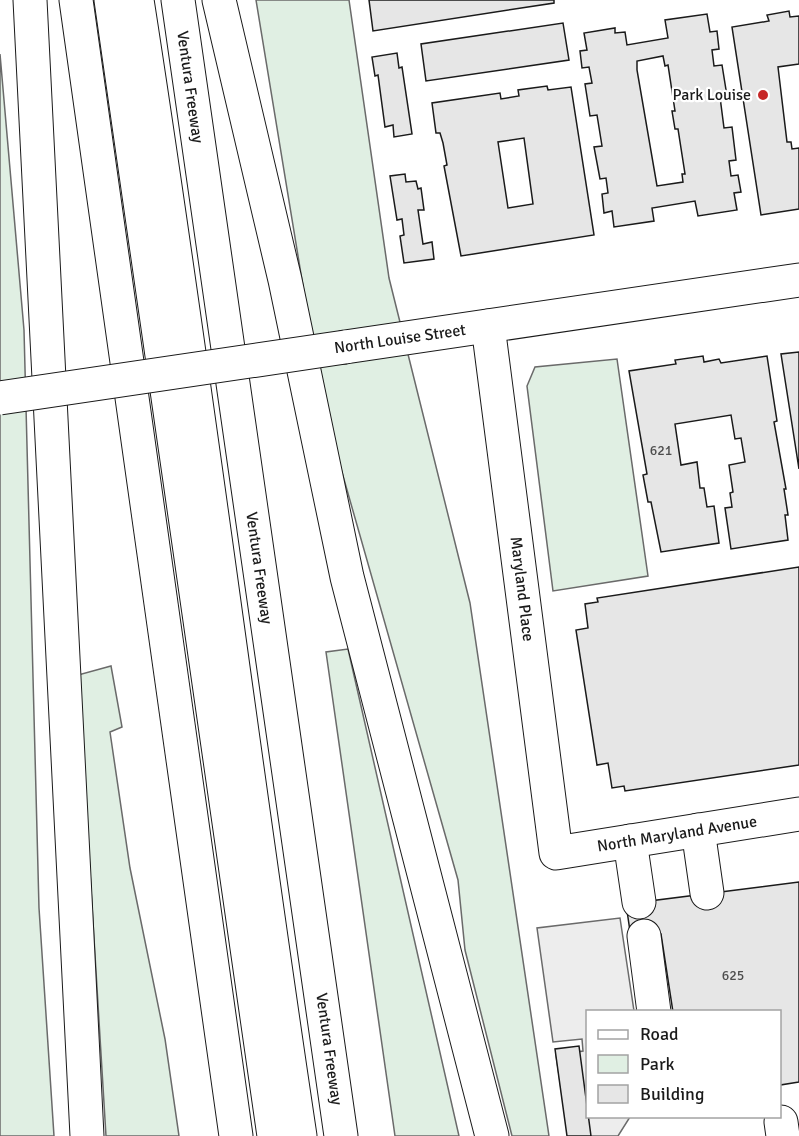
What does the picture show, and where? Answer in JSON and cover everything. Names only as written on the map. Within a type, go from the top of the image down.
[{"type":"main road","points":[[30,0],[87,1136]]},
{"type":"main road","points":[[76,0],[236,1136]]},
{"type":"main road","points":[[111,0],[274,1136]]},
{"type":"main road","points":[[137,0],[170,213],[256,839],[300,1136]]},
{"type":"main road","name":"Ventura Freeway","points":[[178,0],[341,1136]]},
{"type":"main road","points":[[219,0],[285,280],[347,577],[492,1136]]},
{"type":"main road","name":"North Louise Street","points":[[0,398],[799,280]]},
{"type":"main road","name":"Maryland Place","points":[[488,326],[556,853]]},
{"type":"main road","name":"North Maryland Avenue","points":[[556,853],[799,814]]},
{"type":"main road","points":[[698,830],[707,893]]},
{"type":"main road","points":[[630,841],[639,902]]},
{"type":"main road","points":[[644,936],[654,1010]]},
{"type":"green space","points":[[256,0],[349,0],[389,278],[470,603],[549,1136],[512,1136],[465,950],[458,880],[322,402]]},
{"type":"green space","points":[[0,54],[24,330],[39,908],[54,1136],[0,1136]]},
{"type":"green space","points":[[617,359],[648,576],[553,591],[527,386],[535,367]]},
{"type":"green space","points":[[348,649],[459,1136],[395,1136],[326,652]]},
{"type":"green space","points":[[111,666],[122,727],[110,732],[130,868],[165,1039],[179,1136],[106,1136],[78,675]]},
{"type":"shaded area","points":[[620,918],[634,1010],[586,1010],[586,1118],[629,1118],[618,1136],[568,1136],[556,1055],[583,1051],[582,1039],[553,1042],[537,928]]},
{"type":"building","points":[[369,0],[554,0],[554,3],[373,31]]},
{"type":"building","name":"Park Louise","points":[[789,11],[790,17],[799,16],[799,64],[778,67],[787,142],[791,142],[792,149],[799,148],[799,209],[761,215],[732,27],[769,21],[767,15]]},
{"type":"building","points":[[707,14],[710,32],[717,31],[719,49],[712,50],[714,66],[722,65],[727,96],[720,97],[724,128],[732,127],[736,160],[729,161],[731,176],[738,175],[741,192],[734,193],[737,210],[698,216],[695,201],[652,208],[654,221],[614,227],[612,211],[604,213],[602,194],[608,193],[606,178],[600,179],[594,147],[602,146],[597,115],[590,116],[585,84],[592,83],[589,67],[582,68],[580,51],[587,50],[584,33],[615,28],[615,33],[625,32],[627,45],[668,38],[665,20]],"holes":[[[663,56],[665,66],[668,65],[675,111],[672,111],[675,129],[678,129],[685,174],[682,174],[683,182],[657,186],[637,61]]]},
{"type":"building","points":[[563,23],[569,60],[426,81],[421,44]]},
{"type":"building","points":[[397,53],[399,68],[402,67],[412,134],[394,137],[393,125],[385,127],[378,75],[375,76],[372,57]]},
{"type":"building","points":[[547,86],[548,90],[571,87],[594,235],[461,256],[444,166],[447,165],[443,143],[440,133],[436,133],[432,103],[500,93],[501,99],[519,96],[518,90]],"holes":[[[524,138],[533,204],[508,208],[498,142]]]},
{"type":"building","points":[[405,174],[406,182],[416,181],[418,189],[421,188],[424,210],[418,210],[423,244],[432,242],[434,259],[404,263],[400,236],[404,235],[402,219],[397,220],[390,176]]},
{"type":"building","points":[[799,352],[799,469],[781,354]]},
{"type":"building","points":[[703,356],[704,362],[719,359],[721,363],[767,356],[777,421],[774,422],[786,489],[784,489],[788,515],[785,515],[788,540],[731,549],[725,508],[732,507],[730,493],[733,492],[729,465],[745,462],[741,438],[735,439],[731,415],[675,424],[681,465],[697,462],[700,488],[704,488],[707,507],[714,506],[719,543],[661,552],[643,475],[647,474],[629,371],[676,364],[675,360]]},
{"type":"building","points":[[799,567],[799,765],[625,791],[624,786],[612,788],[608,763],[597,765],[576,630],[588,628],[585,604],[598,602],[597,598]]},
{"type":"building","points":[[799,882],[799,1082],[781,1085],[781,1010],[673,1010],[661,934],[631,938],[626,904]]},
{"type":"building","points":[[579,1046],[586,1098],[586,1118],[589,1118],[591,1136],[567,1136],[555,1049]]},
{"type":"place","name":"Park Louise","points":[[763,95]]}]
